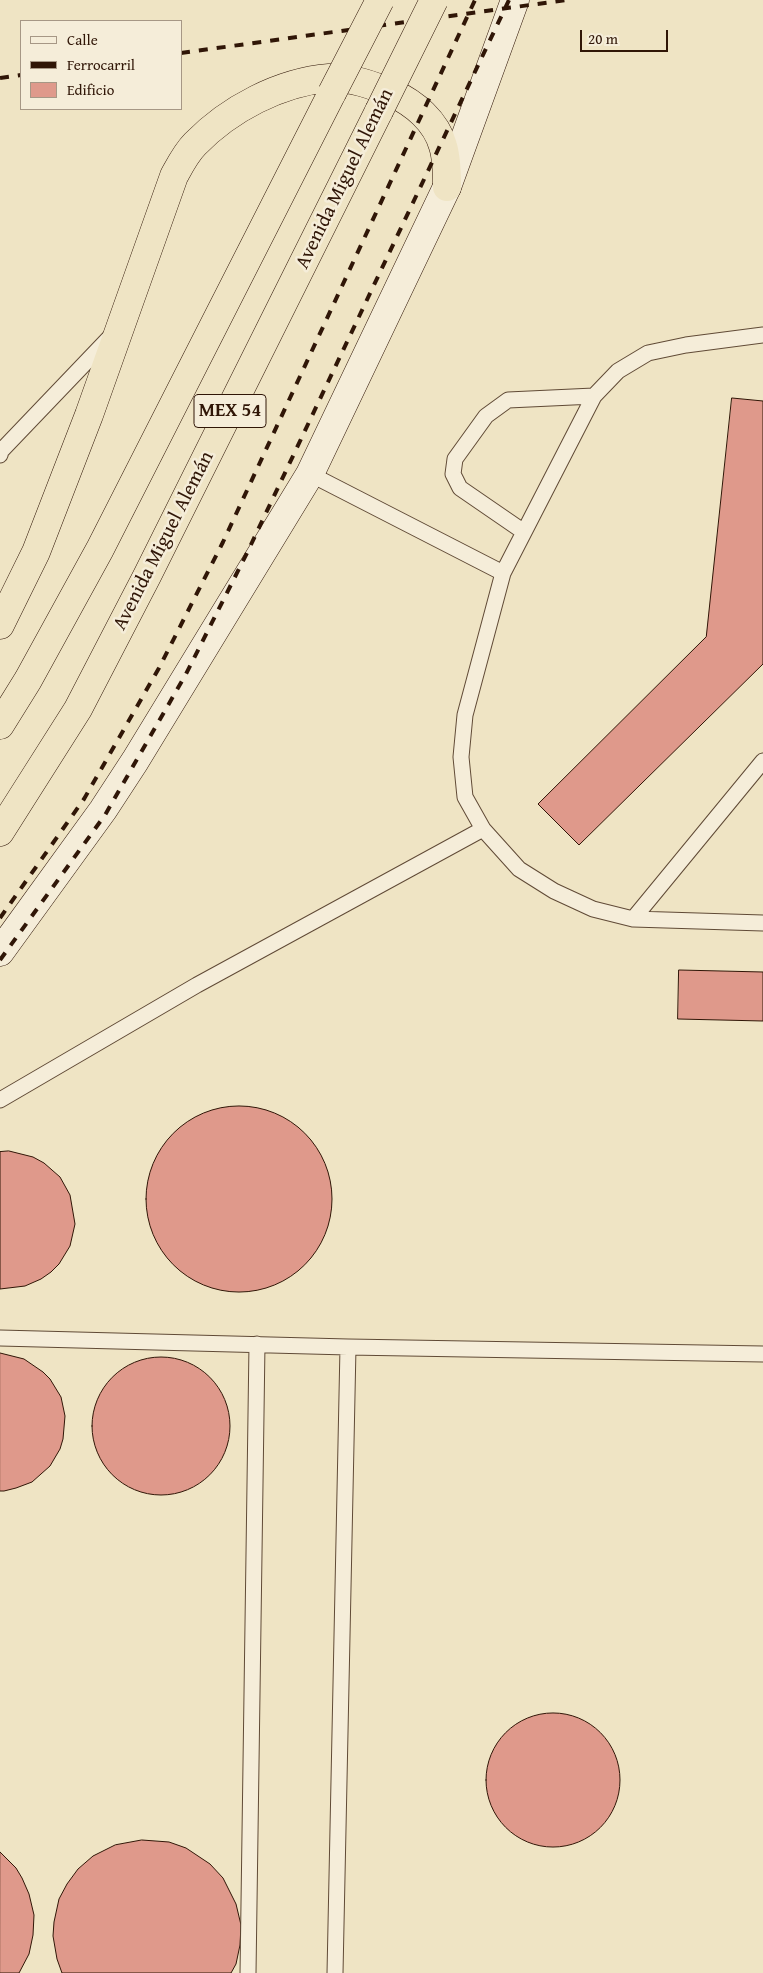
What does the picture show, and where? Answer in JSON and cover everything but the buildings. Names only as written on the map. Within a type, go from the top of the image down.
[{"type":"highway","name":"MEX 54","points":[[0,725],[28,680],[100,548],[380,0]]},
{"type":"highway","name":"Avenida Miguel Alemán","points":[[0,832],[83,700],[147,576],[434,0]]},
{"type":"highway","points":[[0,625],[36,552],[89,415],[174,176],[194,145],[234,112],[264,95],[296,84],[330,78],[355,80],[400,97],[420,110],[433,125],[443,145],[447,187]]},
{"type":"street","points":[[0,952],[114,794],[310,474],[447,187],[515,0]]},
{"type":"lane","points":[[0,452],[120,326]]},
{"type":"lane","points":[[763,335],[686,344],[648,353],[618,371],[594,396],[503,573],[465,715],[461,757],[465,797],[483,829],[518,869],[554,891],[593,909],[633,919],[763,923]]},
{"type":"lane","points":[[524,532],[460,488],[453,474],[455,459],[486,416],[508,400],[594,396]]},
{"type":"lane","points":[[310,474],[503,573]]},
{"type":"lane","points":[[633,919],[763,761]]},
{"type":"lane","points":[[0,1100],[197,985],[483,829]]},
{"type":"lane","points":[[0,1338],[348,1347],[763,1354]]},
{"type":"lane","points":[[248,1973],[258,1344]]},
{"type":"lane","points":[[335,1973],[348,1347]]},
{"type":"railway","points":[[0,918],[84,799],[159,668],[223,542],[475,0]]},
{"type":"railway","points":[[0,960],[105,815],[186,674],[247,553],[509,0]]},
{"type":"railway","points":[[182,53],[566,0]]},
{"type":"railway","points":[[0,78],[20,75]]}]
